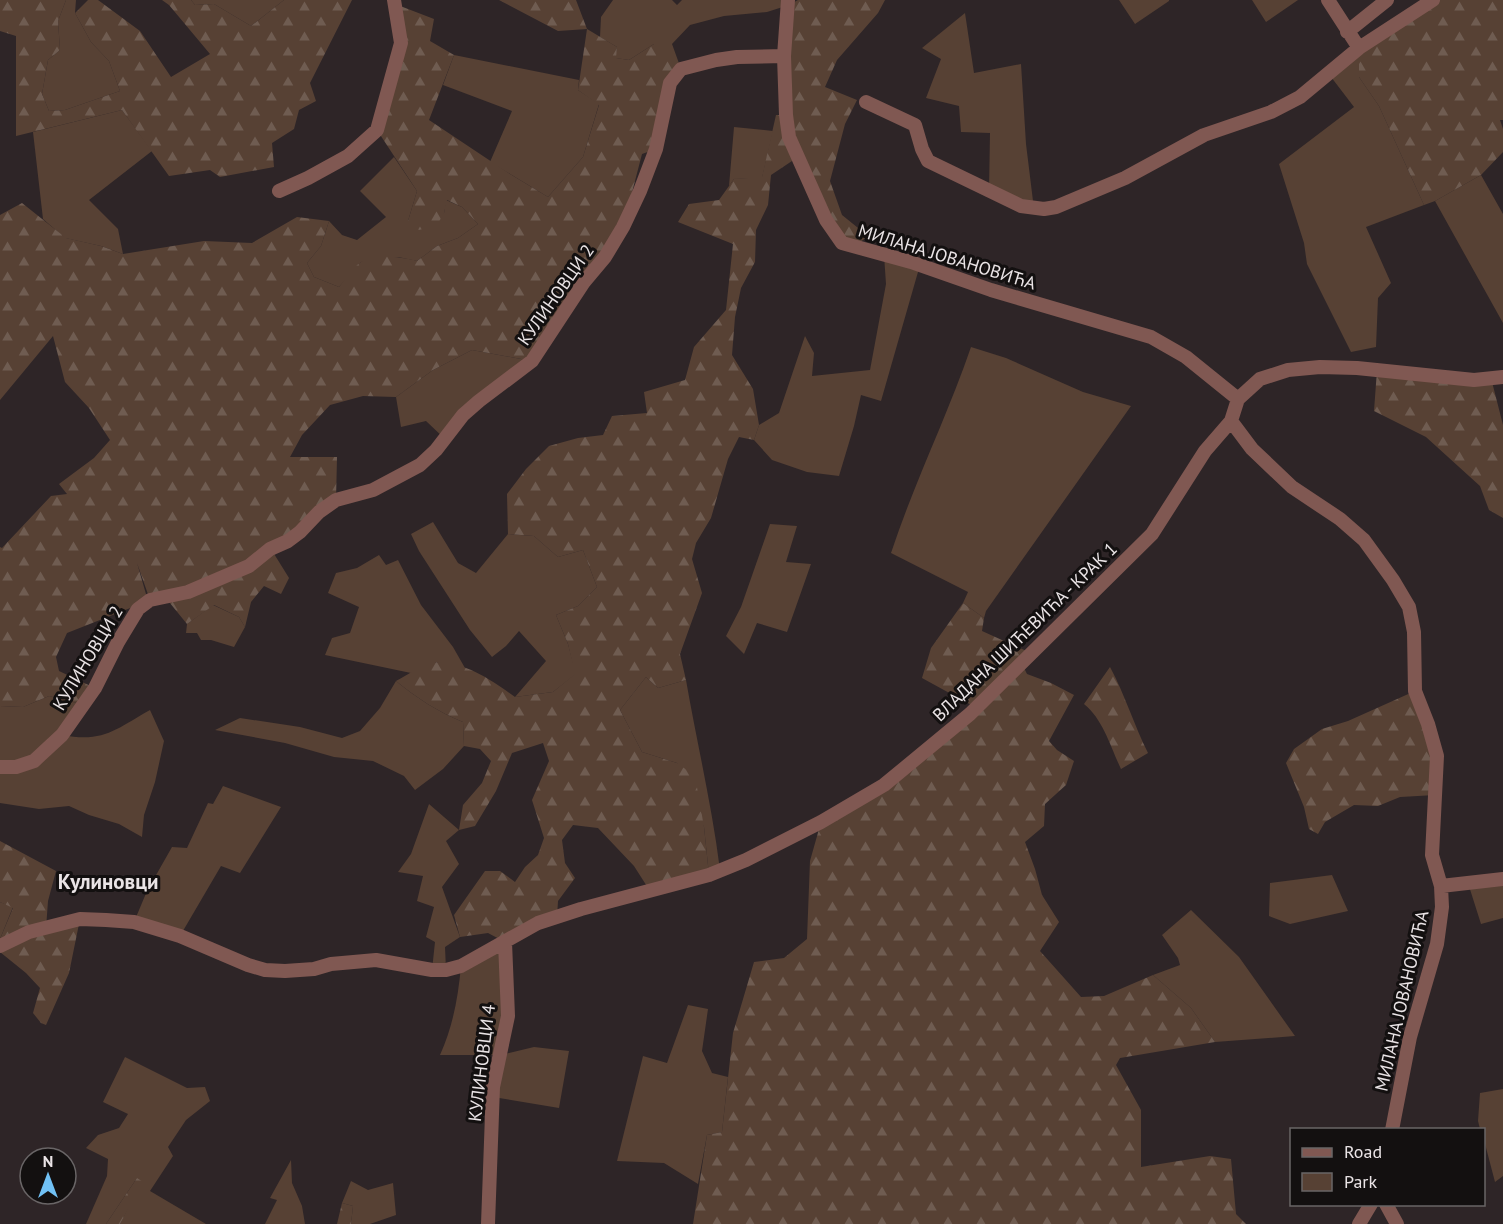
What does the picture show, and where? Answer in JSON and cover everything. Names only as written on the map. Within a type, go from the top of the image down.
[{"type":"street","points":[[279,191],[309,178],[348,156],[377,130],[401,43],[394,0]]},
{"type":"street","name":"МИЛАНА ЈОВАНОВИЋА","points":[[788,0],[784,56],[789,137],[826,220],[842,243],[911,262],[1039,305],[1151,337],[1186,357],[1238,399]]},
{"type":"street","points":[[1328,0],[1359,48]]},
{"type":"street","points":[[1347,32],[1387,0]]},
{"type":"street","points":[[866,102],[915,125],[928,161],[1021,206],[1044,209],[1056,207],[1125,178],[1204,135],[1271,112],[1300,97],[1359,48],[1433,0]]},
{"type":"street","name":"КУЛИНОВЦИ 2","points":[[0,767],[16,767],[34,761],[62,735],[95,688],[138,609],[150,600],[188,592],[249,566],[270,549],[288,541],[300,532],[319,512],[336,500],[373,490],[420,465],[478,401],[532,361],[584,282],[605,257],[623,227],[656,149],[670,83],[681,69],[737,57],[784,56]]},
{"type":"street","points":[[1238,399],[1260,380],[1288,370],[1320,367],[1367,369],[1474,381],[1503,377]]},
{"type":"street","name":"ВЛАДАНА ШИЋЕВИЋА - КРАК 1","points":[[0,946],[29,932],[80,920],[106,920],[134,922],[180,936],[264,970],[314,969],[331,964],[376,960],[446,970],[461,966],[538,923],[581,909],[710,875],[746,860],[821,822],[884,785],[970,714],[1152,534],[1205,451],[1231,420],[1238,399]]},
{"type":"street","name":"МИЛАНА ЈОВАНОВИЋА","points":[[1231,420],[1252,448],[1292,487],[1341,519],[1364,540],[1409,607],[1414,632],[1415,691],[1437,756],[1432,855],[1441,886],[1442,907],[1439,934],[1410,1037],[1392,1128]]},
{"type":"street","points":[[1441,886],[1503,879]]},
{"type":"street","name":"КУЛИНОВЦИ 4","points":[[488,1224],[493,1087],[508,1016],[505,942]]},
{"type":"street","points":[[1359,1224],[1370,1206]]},
{"type":"street","points":[[1387,1206],[1397,1224]]},
{"type":"green space","points":[[0,0],[66,0],[58,21],[60,50],[48,60],[42,94],[49,111],[65,110],[120,91],[109,61],[91,42],[75,13],[88,0],[98,0],[140,31],[171,77],[210,54],[169,5],[162,0],[191,0],[195,5],[214,4],[251,26],[284,0],[352,0],[310,83],[316,101],[299,110],[294,129],[272,143],[274,167],[220,177],[210,170],[169,176],[122,110],[16,136],[16,36],[0,31]]},
{"type":"green space","points":[[66,0],[76,0],[75,13],[91,42],[109,61],[120,91],[65,110],[49,111],[42,94],[48,60],[60,50],[58,21]]},
{"type":"green space","points":[[191,0],[284,0],[251,26],[214,4],[195,5]]},
{"type":"green space","points":[[499,0],[576,0],[587,29],[558,31]]},
{"type":"green space","points":[[613,0],[672,0],[677,5],[682,0],[788,0],[789,5],[767,12],[724,16],[690,25],[672,44],[654,44],[629,60],[615,58],[617,47],[600,37],[601,17]]},
{"type":"green space","points":[[798,0],[885,0],[878,13],[837,60],[825,87],[857,100],[845,124],[830,181],[842,215],[868,236],[854,247],[842,243],[798,157],[771,175],[768,205],[756,230],[755,262],[741,288],[735,317],[732,355],[753,389],[759,425],[754,440],[739,437],[728,459],[711,518],[696,543],[692,559],[702,593],[680,654],[686,680],[658,688],[646,677],[620,710],[642,752],[677,763],[695,776],[709,875],[650,891],[634,866],[598,828],[573,825],[562,840],[565,863],[575,878],[558,901],[557,917],[505,942],[488,933],[460,937],[454,915],[485,871],[500,871],[515,882],[525,867],[538,855],[544,838],[532,800],[549,761],[543,743],[512,753],[496,791],[475,826],[459,830],[463,805],[482,783],[491,761],[480,749],[464,746],[463,722],[428,704],[396,681],[428,664],[449,663],[470,669],[515,697],[553,692],[575,674],[568,644],[556,615],[578,606],[597,587],[583,550],[558,557],[534,536],[508,534],[507,494],[526,469],[549,446],[578,438],[603,435],[612,416],[647,413],[644,392],[685,380],[694,347],[726,310],[733,244],[678,222],[689,204],[719,200],[734,179],[762,177],[776,115],[785,115],[789,5]]},
{"type":"green space","points":[[1119,0],[1169,0],[1169,1],[1135,24]]},
{"type":"green space","points":[[1252,0],[1298,0],[1266,22]]},
{"type":"green space","points":[[1433,0],[1503,0],[1503,120],[1500,120],[1503,129],[1503,152],[1481,175],[1424,205],[1379,106],[1359,77],[1359,48]]},
{"type":"green space","points":[[395,4],[434,19],[430,41],[454,55],[429,120],[548,197],[583,157],[599,105],[578,90],[587,29],[617,47],[616,58],[629,60],[654,44],[672,44],[681,69],[656,149],[642,154],[623,227],[532,361],[472,350],[433,370],[396,397],[363,396],[330,405],[302,435],[290,457],[337,457],[336,500],[271,549],[289,578],[281,594],[264,586],[251,602],[245,627],[239,617],[214,605],[187,624],[165,597],[150,600],[137,563],[148,601],[67,633],[56,657],[59,671],[95,688],[85,705],[49,696],[23,707],[0,706],[0,547],[2,548],[51,496],[67,494],[59,484],[94,458],[110,440],[89,408],[65,382],[53,336],[0,400],[0,215],[22,203],[66,238],[123,254],[204,241],[252,243],[297,217],[329,221],[321,246],[307,263],[314,277],[339,287],[355,267],[367,259],[389,257],[417,261],[437,246],[458,238],[478,224],[462,207],[447,200],[444,213],[437,225],[419,230],[408,221],[417,191],[377,130],[401,43]]},
{"type":"green space","points":[[965,13],[974,73],[1021,64],[1026,144],[1034,209],[989,191],[990,133],[961,132],[959,106],[926,98],[941,59],[922,48]]},
{"type":"green space","points":[[1359,48],[1359,77],[1379,106],[1424,205],[1366,227],[1391,283],[1378,298],[1376,347],[1351,352],[1307,264],[1304,243],[1279,164],[1354,107],[1328,73]]},
{"type":"green space","points":[[454,55],[579,80],[578,90],[599,104],[583,157],[548,197],[490,162],[512,111],[443,85]]},
{"type":"green space","points":[[122,110],[152,151],[89,200],[118,229],[123,254],[101,246],[65,238],[43,219],[33,132]]},
{"type":"green space","points":[[734,127],[773,131],[762,178],[734,179],[729,186]]},
{"type":"green space","points":[[394,157],[417,191],[408,221],[444,213],[446,200],[462,207],[478,224],[458,238],[437,246],[417,261],[398,257],[361,262],[339,287],[314,277],[307,263],[321,246],[329,221],[342,235],[357,240],[386,217],[360,191]]},
{"type":"green space","points":[[1481,175],[1503,214],[1503,323],[1435,201]]},
{"type":"green space","points":[[884,255],[920,265],[881,401],[861,395],[839,476],[807,472],[772,460],[754,440],[759,425],[779,413],[805,336],[814,353],[812,376],[870,370],[886,284]]},
{"type":"green space","points":[[971,347],[1006,358],[1083,392],[1131,406],[986,611],[984,618],[963,603],[968,592],[891,553]]},
{"type":"green space","points":[[472,350],[532,361],[445,439],[426,421],[401,427],[396,397],[433,370]]},
{"type":"green space","points":[[1377,370],[1491,378],[1503,425],[1503,518],[1489,510],[1480,486],[1426,437],[1374,411]]},
{"type":"green space","points":[[433,522],[458,563],[476,573],[508,534],[534,536],[558,557],[583,550],[597,587],[578,606],[556,615],[568,644],[576,674],[553,692],[515,697],[546,661],[519,631],[492,657],[470,630],[419,551],[411,534]]},
{"type":"green space","points":[[770,524],[797,526],[786,562],[811,564],[787,632],[757,623],[744,654],[726,636],[741,607]]},
{"type":"green space","points":[[379,555],[386,565],[398,560],[421,605],[453,647],[465,668],[437,662],[411,673],[325,655],[332,638],[350,633],[359,607],[328,593],[336,573],[357,568]]},
{"type":"green space","points":[[963,603],[984,618],[982,631],[1031,653],[1021,662],[1027,674],[1074,695],[1049,741],[1057,750],[1074,761],[1066,785],[1045,804],[1044,826],[1025,842],[1042,895],[1059,922],[1040,951],[1081,997],[1104,996],[1153,975],[1191,1008],[1215,1042],[1120,1058],[1116,1065],[1141,1110],[1141,1167],[1210,1156],[1231,1159],[1236,1214],[1246,1224],[693,1224],[707,1135],[722,1132],[733,1033],[754,962],[784,958],[807,939],[810,861],[821,822],[884,785],[975,707],[922,678],[931,648]]},
{"type":"green space","points":[[213,605],[239,617],[245,627],[234,647],[211,640],[201,640],[197,633],[186,633],[187,624]]},
{"type":"green space","points":[[1110,667],[1148,753],[1121,769],[1101,726],[1091,710],[1084,704]]},
{"type":"green space","points":[[646,677],[658,688],[686,680],[709,798],[720,870],[709,875],[704,827],[677,763],[642,752],[620,710]]},
{"type":"green space","points":[[396,681],[428,704],[463,722],[464,746],[443,769],[415,790],[404,776],[373,761],[334,757],[285,743],[215,730],[240,718],[300,727],[342,738],[360,731],[380,708]]},
{"type":"green space","points":[[1415,691],[1428,724],[1435,795],[1400,797],[1378,806],[1354,805],[1325,822],[1318,834],[1309,829],[1304,807],[1286,763],[1294,749],[1322,729],[1348,721]]},
{"type":"green space","points":[[49,696],[85,705],[62,735],[76,737],[109,733],[150,710],[164,741],[155,782],[144,815],[142,837],[119,824],[69,806],[39,809],[0,803],[0,706],[23,707]]},
{"type":"green space","points":[[223,786],[281,807],[240,873],[221,866],[180,936],[134,922],[147,891],[172,847],[187,848],[208,803],[213,804]]},
{"type":"green space","points":[[429,804],[459,830],[446,841],[459,864],[442,887],[460,937],[445,947],[446,970],[432,970],[435,942],[426,937],[434,907],[417,901],[423,876],[398,872],[411,854]]},
{"type":"green space","points":[[0,841],[56,871],[48,901],[46,928],[80,919],[69,973],[46,1025],[41,1023],[33,1013],[40,988],[0,952],[0,939],[13,908],[0,902]]},
{"type":"green space","points":[[1332,875],[1348,911],[1290,924],[1269,916],[1270,883]]},
{"type":"green space","points":[[1503,879],[1503,918],[1481,924],[1468,883]]},
{"type":"green space","points":[[0,902],[13,907],[0,939]]},
{"type":"green space","points":[[1191,910],[1239,957],[1295,1036],[1215,1042],[1191,1008],[1153,975],[1180,965],[1178,958],[1162,935]]},
{"type":"green space","points":[[505,942],[501,1055],[534,1047],[569,1051],[559,1108],[493,1097],[499,1055],[440,1055],[454,1012],[461,966]]},
{"type":"green space","points":[[688,1005],[708,1009],[702,1051],[712,1073],[728,1077],[722,1132],[707,1135],[698,1184],[664,1163],[617,1161],[643,1056],[667,1063]]},
{"type":"green space","points":[[125,1057],[187,1088],[205,1087],[210,1101],[186,1120],[168,1147],[173,1156],[150,1191],[206,1224],[120,1224],[128,1208],[137,1178],[106,1224],[86,1224],[107,1176],[108,1159],[86,1148],[98,1135],[119,1128],[128,1114],[103,1102]]},
{"type":"green space","points":[[1503,1089],[1503,1176],[1495,1182],[1485,1144],[1485,1128],[1480,1128],[1478,1121],[1480,1093]]},
{"type":"green space","points":[[291,1160],[292,1183],[302,1206],[305,1224],[265,1224],[277,1200],[270,1198]]},
{"type":"green space","points":[[137,1178],[143,1182],[120,1224],[106,1224]]},
{"type":"green space","points":[[351,1181],[368,1190],[393,1183],[396,1215],[370,1224],[351,1224],[353,1206],[342,1203]]},
{"type":"green space","points":[[342,1203],[353,1206],[351,1224],[337,1224]]},
{"type":"district","name":"Кулиновци","points":[[108,882]]}]
